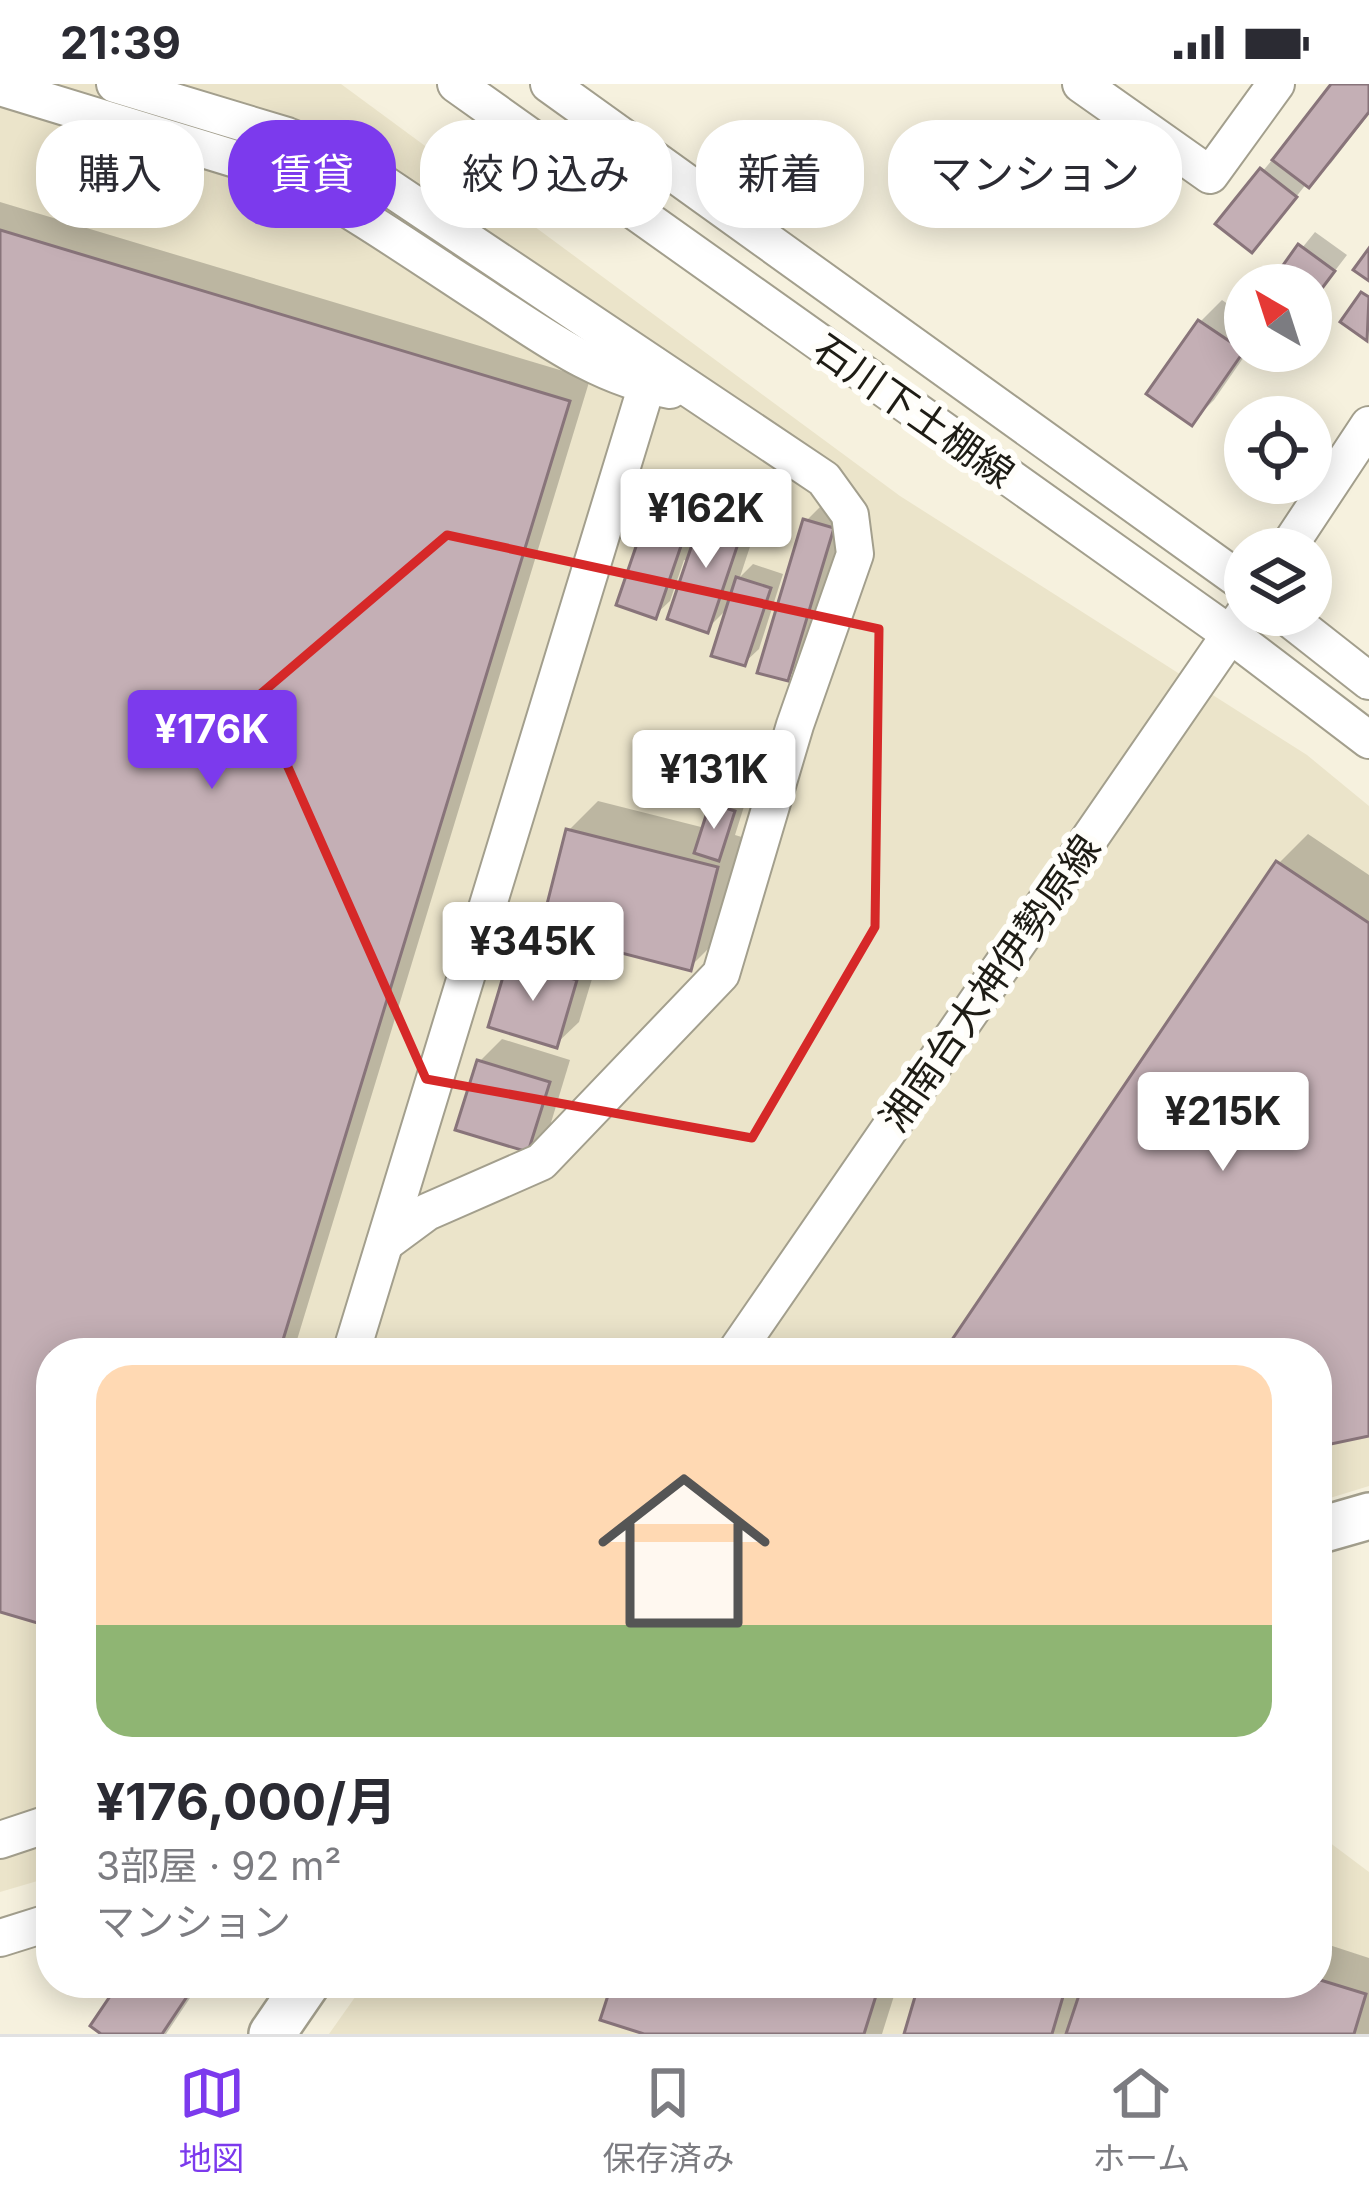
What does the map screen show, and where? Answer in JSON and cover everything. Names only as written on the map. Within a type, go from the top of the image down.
[{"type":"main road","points":[[1332,1527],[1369,1516]]},
{"type":"main road","points":[[272,2034],[297,1998]]},
{"type":"street","points":[[115,84],[287,136],[348,160],[649,376],[703,396],[824,479],[850,515],[855,538],[851,572],[795,724],[722,974],[541,1162],[427,1212],[385,1243]]},
{"type":"street","name":"石川下土棚線","points":[[456,84],[1224,614]]},
{"type":"street","name":"石川下土棚線","points":[[549,84],[1224,569]]},
{"type":"street","points":[[1081,84],[1210,176],[1276,84]]},
{"type":"street","points":[[0,87],[291,176],[552,343],[614,377],[649,376]]},
{"type":"street","points":[[356,1338],[649,376]]},
{"type":"street","points":[[1301,528],[1369,425]]},
{"type":"street","name":"湘南台大神伊勢原線","points":[[745,1338],[1230,636]]},
{"type":"street","name":"石川下土棚線","points":[[1252,636],[1369,740]]},
{"type":"street","points":[[1312,636],[1369,681]]},
{"type":"street","points":[[0,1840],[36,1828]]},
{"type":"street","points":[[0,1938],[36,1927]]},
{"type":"highlighted area","points":[[447,535],[879,629],[875,927],[752,1138],[426,1079],[257,697]]},
{"type":"shaded area","points":[[0,84],[341,84],[390,120],[228,120],[228,228],[396,228],[396,125],[420,142],[420,228],[536,228],[900,496],[1307,755],[1369,806],[1369,1486],[1332,1497],[1332,1338],[36,1338],[36,1881],[0,1892]]},
{"type":"shaded area","points":[[1332,1844],[1369,1872],[1369,2034],[329,2034],[354,1998],[1332,1998]]},
{"type":"building","points":[[1331,84],[1369,84],[1369,112],[1309,188],[1272,160]]},
{"type":"building","points":[[1260,168],[1297,197],[1252,253],[1215,224]]},
{"type":"building","points":[[0,230],[570,401],[284,1338],[36,1338],[36,1623],[0,1612]]},
{"type":"building","points":[[1298,244],[1325,264],[1284,264]]},
{"type":"building","points":[[1369,248],[1369,281],[1353,270]]},
{"type":"building","points":[[1361,292],[1369,297],[1367,341],[1340,322]]},
{"type":"building","points":[[1198,320],[1224,338],[1224,372],[1229,372],[1192,426],[1146,394]]},
{"type":"building","points":[[654,494],[694,508],[656,619],[616,605]]},
{"type":"building","points":[[704,509],[745,523],[708,633],[667,619]]},
{"type":"building","points":[[803,519],[834,528],[788,681],[757,673]]},
{"type":"building","points":[[736,577],[771,588],[745,666],[711,656]]},
{"type":"building","points":[[710,803],[735,811],[719,861],[694,853]]},
{"type":"building","points":[[566,829],[718,867],[691,971],[540,932]]},
{"type":"building","points":[[1276,861],[1369,923],[1369,1436],[1332,1444],[1332,1338],[953,1338]]},
{"type":"building","points":[[508,960],[577,980],[557,1048],[488,1027]]},
{"type":"building","points":[[477,1060],[550,1082],[528,1152],[455,1130]]},
{"type":"building","points":[[1332,1984],[1366,1994],[1354,2034],[1066,2034],[1078,1998],[1332,1998]]},
{"type":"building","points":[[109,1998],[186,1998],[162,2034],[101,2034],[90,2026]]},
{"type":"building","points":[[607,1998],[875,1998],[864,2034],[644,2034],[600,2020]]},
{"type":"building","points":[[915,1998],[1063,1998],[1052,2034],[904,2034]]}]
